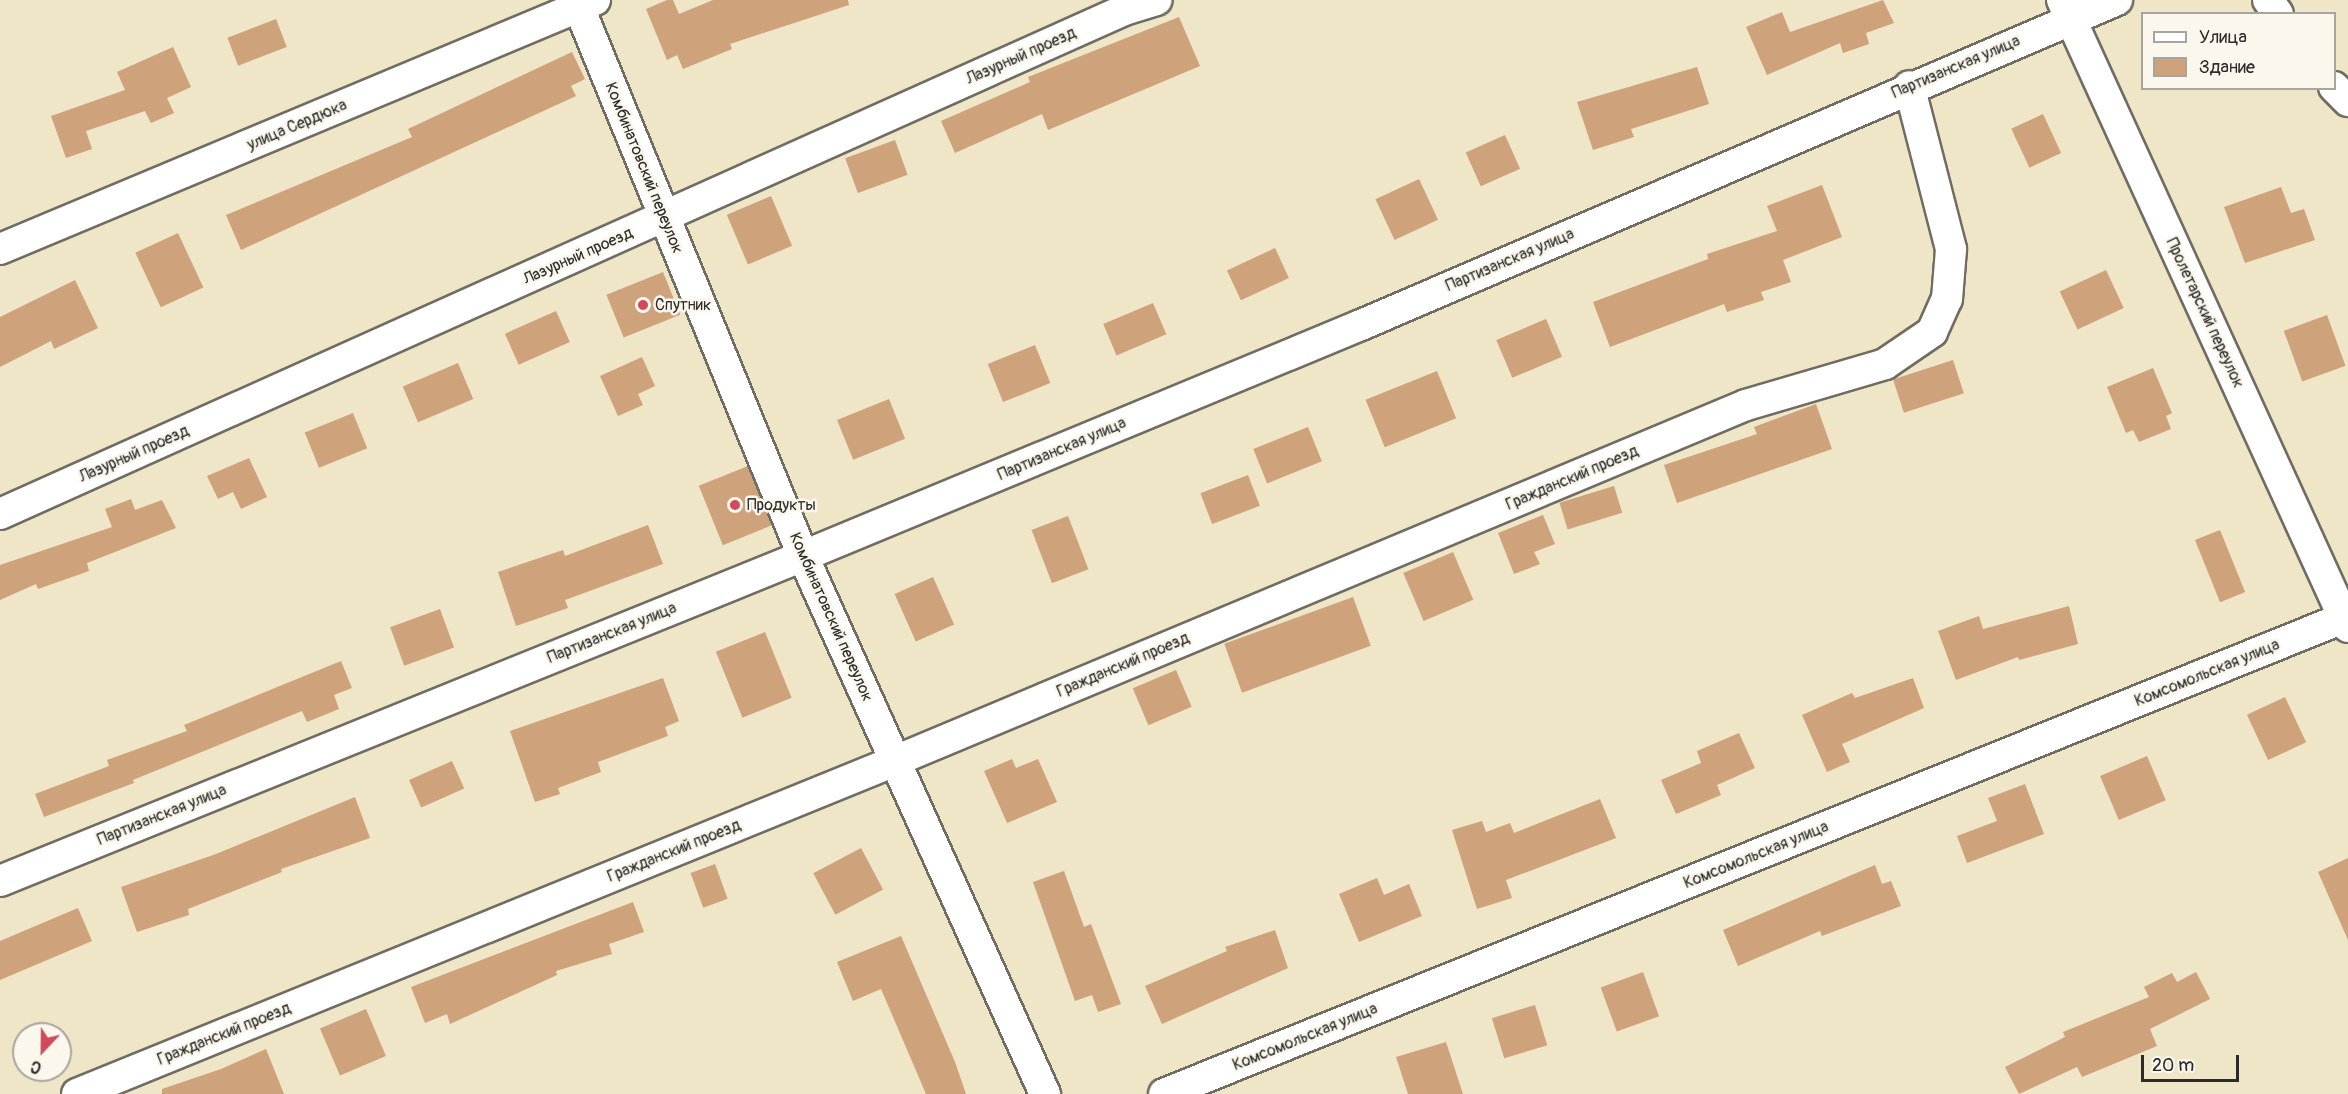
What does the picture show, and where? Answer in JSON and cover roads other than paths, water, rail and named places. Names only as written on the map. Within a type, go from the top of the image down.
[{"type":"street","name":"Лазурный проезд","points":[[0,514],[1124,10],[1157,0]]},
{"type":"street","name":"Партизанская улица","points":[[0,881],[802,556],[1350,329],[1909,87],[2066,9],[2117,0]]},
{"type":"street","name":"Комбинатовский переулок","points":[[583,2],[664,218],[802,556],[1045,1094]]},
{"type":"street","name":"улица Сердюка","points":[[0,249],[583,2]]},
{"type":"street","name":"Пролетарский переулок","points":[[2066,9],[2347,620]]},
{"type":"street","name":"Гражданский проезд","points":[[77,1094],[895,761],[1746,405],[1885,364],[1932,332],[1947,299],[1951,249],[1909,87]]},
{"type":"street","points":[[2336,89],[2348,101]]},
{"type":"street","name":"Комсомольская улица","points":[[1164,1094],[2347,620]]},
{"type":"place","name":"Спутник","points":[[643,305]]},
{"type":"place","name":"Продукты","points":[[735,505]]}]
